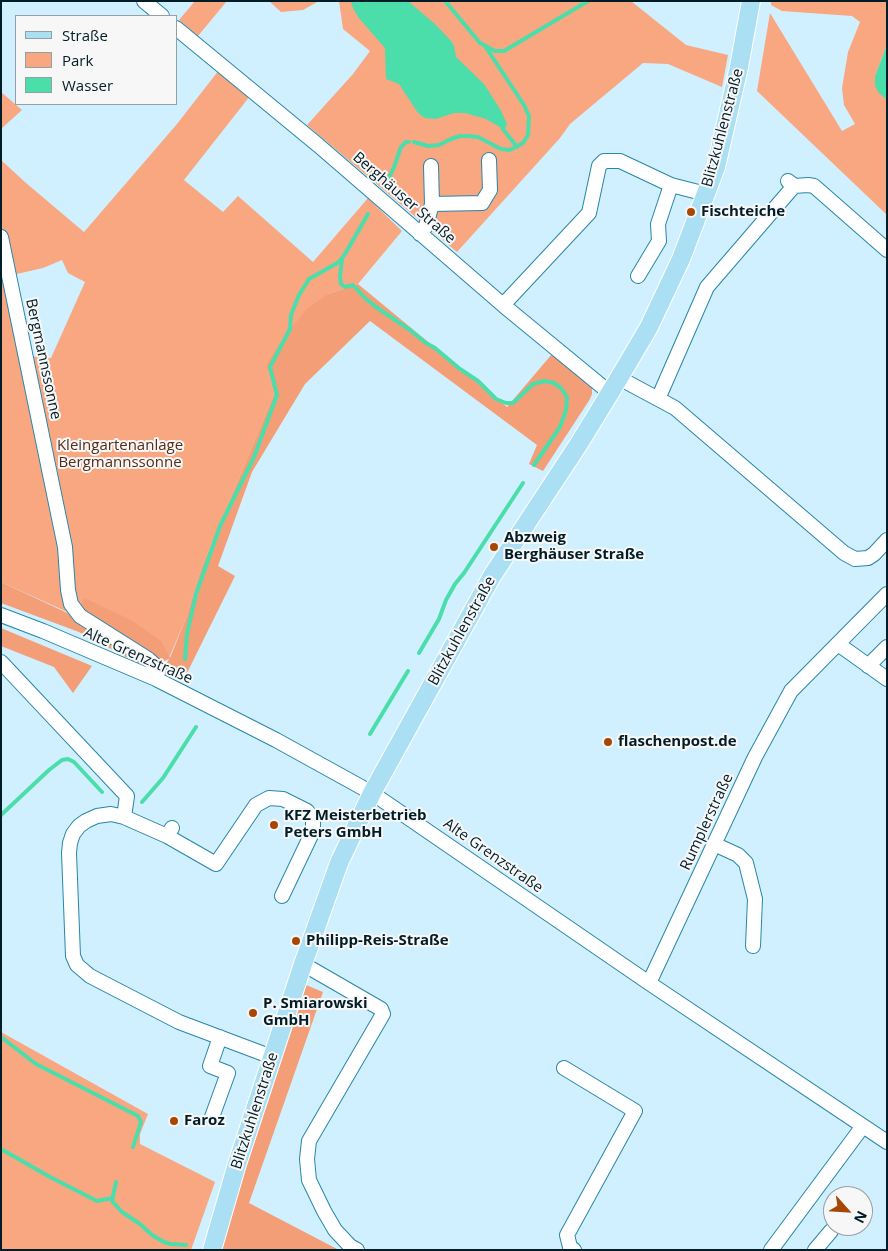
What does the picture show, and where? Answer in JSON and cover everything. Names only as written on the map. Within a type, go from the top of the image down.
[{"type":"main road","name":"Blitzkuhlenstraße","points":[[212,1250],[302,964],[340,863],[372,793],[492,576],[615,386],[649,327],[681,260],[716,167],[739,67],[750,1]]},
{"type":"street","points":[[144,1],[161,15]]},
{"type":"street","name":"Berghäuser Straße","points":[[178,30],[318,145],[503,305],[615,386],[658,399],[675,408],[844,553],[855,559],[868,558],[887,540]]},
{"type":"street","points":[[432,204],[482,203],[490,190],[489,160]]},
{"type":"street","points":[[503,305],[589,213],[600,166],[604,161],[620,161],[671,185],[706,194]]},
{"type":"street","points":[[420,234],[426,226],[432,204],[431,166]]},
{"type":"street","points":[[658,399],[707,287],[790,183],[814,186],[887,250]]},
{"type":"street","points":[[638,276],[659,241],[658,224],[671,185]]},
{"type":"street","name":"Bergmannssonne","points":[[1,238],[65,547],[68,590],[71,604],[80,616],[148,659],[159,669],[156,679]]},
{"type":"street","name":"Rumplerstraße","points":[[649,983],[755,757],[792,691],[838,644],[885,601]]},
{"type":"street","name":"Alte Grenzstraße","points":[[1,615],[156,679],[276,740],[372,793],[649,983],[887,1142]]},
{"type":"street","points":[[838,644],[887,679]]},
{"type":"street","points":[[868,666],[887,647]]},
{"type":"street","points":[[1,662],[127,796],[124,817]]},
{"type":"street","points":[[272,1057],[179,1022],[90,976],[77,965],[72,956],[70,853],[72,839],[79,826],[86,821],[97,816],[111,814],[170,832],[216,864],[256,805],[269,798],[283,800],[307,811],[313,819],[313,830],[282,896]]},
{"type":"street","points":[[714,844],[738,855],[746,863],[755,899],[753,946]]},
{"type":"street","points":[[302,964],[381,1009],[383,1014],[310,1141],[307,1159],[309,1180],[324,1211],[335,1230],[350,1246],[357,1250]]},
{"type":"street","points":[[212,1117],[228,1074],[210,1066],[220,1037]]},
{"type":"street","points":[[564,1068],[635,1111],[566,1235],[570,1247],[574,1250]]},
{"type":"street","points":[[771,1250],[863,1126]]},
{"type":"street","points":[[815,1250],[827,1236]]},
{"type":"green space","points":[[195,1],[227,1],[198,36],[179,20]]},
{"type":"green space","points":[[269,1],[319,1],[303,10],[281,12]]},
{"type":"green space","points":[[339,1],[631,1],[686,45],[728,55],[722,87],[668,64],[643,63],[570,124],[560,138],[457,252],[307,125],[353,74],[370,51],[343,29]]},
{"type":"green space","points":[[771,1],[887,1],[887,45],[875,76],[875,86],[887,100],[887,215],[757,91],[770,13],[842,131],[855,124],[844,105],[842,88],[848,52],[860,22],[852,16],[782,11],[771,5]]},
{"type":"green space","name":"Kleingartenanlage Bergmannssonne","points":[[219,70],[250,96],[184,180],[223,212],[238,196],[313,262],[368,198],[402,231],[358,284],[328,294],[268,371],[274,394],[201,569],[186,618],[169,658],[1,582],[1,160],[84,232],[177,124]],"holes":[[[62,260],[68,273],[85,282],[51,358],[25,356],[8,276],[43,268]]]},
{"type":"green space","points":[[1,92],[22,110],[1,129]]},
{"type":"green space","points":[[1,1032],[148,1114],[140,1134],[140,1144],[215,1182],[191,1250],[1,1250]]},
{"type":"shaded area","points":[[358,284],[507,407],[552,354],[592,388],[590,399],[543,471],[529,464],[537,445],[370,321],[305,384],[252,472],[218,566],[235,576],[184,679],[165,667],[169,659],[147,668],[79,632],[1,603],[1,582],[76,617],[84,598],[131,620],[161,641],[170,658],[186,618],[201,569],[274,394],[267,364],[286,334],[308,308],[328,294]]},
{"type":"shaded area","points":[[1,628],[92,666],[73,693],[54,667],[1,646]]},
{"type":"shaded area","points":[[306,985],[323,992],[249,1203],[339,1250],[221,1250],[250,1146]]},
{"type":"water","points":[[351,1],[408,1],[451,41],[456,57],[484,84],[500,109],[507,124],[506,127],[503,129],[486,119],[465,113],[454,113],[436,119],[425,118],[418,113],[399,84],[386,79],[385,48],[358,17]]},
{"type":"water","points":[[887,45],[887,100],[878,92],[875,86],[875,76]]},
{"type":"waterway","points":[[445,1],[480,43],[495,51],[504,51],[588,1]]},
{"type":"waterway","points":[[414,142],[428,146],[439,145],[460,136],[468,136],[478,137],[501,149],[510,150],[523,143],[528,135],[529,116],[524,105],[485,46]]},
{"type":"waterway","points":[[503,129],[517,147]]},
{"type":"waterway","points":[[386,184],[401,147],[406,142],[409,142]]},
{"type":"waterway","points":[[185,659],[187,634],[196,594],[220,526],[254,457],[277,395],[270,367],[290,329],[291,315],[299,295],[309,279],[339,262],[368,214]]},
{"type":"waterway","points":[[342,259],[341,284],[345,287],[353,285],[376,307],[435,348],[478,381],[496,399],[506,403],[513,403],[533,384],[544,381],[554,383],[561,388],[567,397],[566,410],[560,427],[534,465]]},
{"type":"waterway","points":[[419,653],[439,619],[446,600],[455,584],[523,483]]},
{"type":"waterway","points":[[370,734],[408,671]]},
{"type":"waterway","points":[[142,802],[163,778],[196,727]]},
{"type":"waterway","points":[[1,815],[62,760],[68,759],[74,762],[102,792]]},
{"type":"waterway","points":[[1,1037],[36,1064],[138,1116],[141,1122],[133,1147]]},
{"type":"waterway","points":[[1,1149],[97,1201],[113,1198]]},
{"type":"waterway","points":[[116,1182],[112,1201],[122,1212],[164,1242],[186,1245]]},
{"type":"place","name":"Fischteiche","points":[[691,212]]},
{"type":"place","name":"Abzweig Berghäuser Straße","points":[[494,547]]},
{"type":"place","name":"flaschenpost.de","points":[[608,742]]},
{"type":"place","name":"KFZ Meisterbetrieb Peters GmbH","points":[[274,825]]},
{"type":"place","name":"Philipp-Reis-Straße","points":[[296,941]]},
{"type":"place","name":"P. Smiarowski GmbH","points":[[253,1013]]},
{"type":"place","name":"Faroz","points":[[174,1121]]}]
